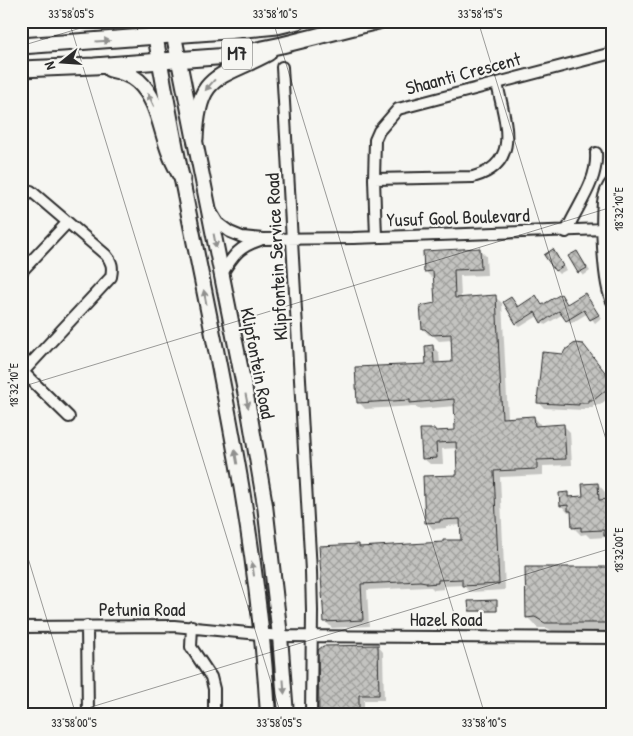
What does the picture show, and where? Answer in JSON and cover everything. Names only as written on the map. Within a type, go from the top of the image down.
[{"type":"highway","name":"M7","points":[[21,46],[156,37],[173,28],[270,27],[298,21]]},
{"type":"highway","name":"M7","points":[[21,69],[160,62],[229,56],[378,21]]},
{"type":"highway","points":[[195,139],[196,122],[202,95],[212,82],[225,73],[282,45]]},
{"type":"highway","points":[[94,66],[128,74],[144,87],[155,108],[170,153],[182,178]]},
{"type":"main road","name":"Klipfontein Road","points":[[153,21],[244,505],[263,635],[268,715]]},
{"type":"main road","name":"Klipfontein Road","points":[[173,28],[249,410],[265,505],[280,636],[286,715]]},
{"type":"street","name":"Shaanti Crescent","points":[[376,237],[374,179],[376,140],[379,130],[393,113],[404,107],[612,53]]},
{"type":"street","name":"Klipfontein Service Road","points":[[282,67],[310,563],[311,715]]},
{"type":"street","points":[[374,179],[473,177],[484,174],[498,164],[504,157],[507,137],[497,83]]},
{"type":"street","points":[[566,232],[575,211],[594,177],[597,164],[596,153]]},
{"type":"street","points":[[612,180],[603,201],[605,283],[612,301]]},
{"type":"street","points":[[21,189],[31,191],[110,260],[113,269],[111,277],[22,373],[69,417]]},
{"type":"street","name":"Yusuf Gool Boulevard","points":[[207,201],[218,223],[230,232],[263,239],[529,231],[566,232],[603,229]]},
{"type":"street","points":[[21,272],[67,223]]},
{"type":"street","name":"Yusuf Gool Boulevard","points":[[222,275],[233,256],[242,248],[263,239]]},
{"type":"street","points":[[87,626],[88,715]]},
{"type":"street","points":[[192,626],[191,647],[211,677],[214,689],[214,715]]},
{"type":"street","name":"Petunia Road","points":[[21,627],[192,626],[280,636]]},
{"type":"street","name":"Hazel Road","points":[[280,636],[612,638]]},
{"type":"building","points":[[480,248],[481,269],[454,270],[455,298],[496,295],[502,418],[534,416],[535,426],[564,424],[566,459],[537,460],[537,469],[494,471],[499,584],[462,586],[462,579],[438,580],[438,583],[426,584],[426,582],[420,581],[361,584],[363,620],[324,622],[319,546],[359,544],[359,547],[461,540],[460,519],[425,523],[423,476],[457,475],[456,442],[436,443],[437,458],[422,459],[420,429],[435,429],[435,431],[455,430],[454,399],[410,403],[410,400],[357,403],[355,367],[426,364],[425,346],[433,345],[434,363],[452,362],[451,334],[432,335],[425,329],[422,329],[420,306],[435,303],[433,271],[424,272],[423,251]]},
{"type":"building","points":[[553,249],[563,266],[555,271],[544,255]]},
{"type":"building","points":[[577,251],[587,268],[578,273],[568,256]]},
{"type":"building","points":[[585,293],[599,315],[590,320],[584,310],[566,321],[559,311],[541,323],[535,312],[516,324],[503,302],[511,297],[518,307],[536,295],[542,305],[561,294],[567,304]]},
{"type":"building","points":[[575,343],[583,344],[608,376],[607,389],[594,400],[588,400],[588,403],[579,403],[579,405],[537,403],[542,352],[563,354],[565,350]]},
{"type":"building","points":[[598,483],[599,500],[609,499],[612,535],[604,536],[604,530],[581,531],[581,527],[572,528],[571,511],[568,511],[568,505],[560,506],[559,493],[568,492],[568,497],[583,496],[582,484]]},
{"type":"building","points":[[525,567],[612,567],[612,623],[545,623],[535,617],[526,618]]},
{"type":"building","points":[[497,600],[497,611],[469,611],[468,601]]},
{"type":"building","points":[[378,645],[379,695],[359,695],[359,715],[319,715],[318,650],[323,646]]}]
